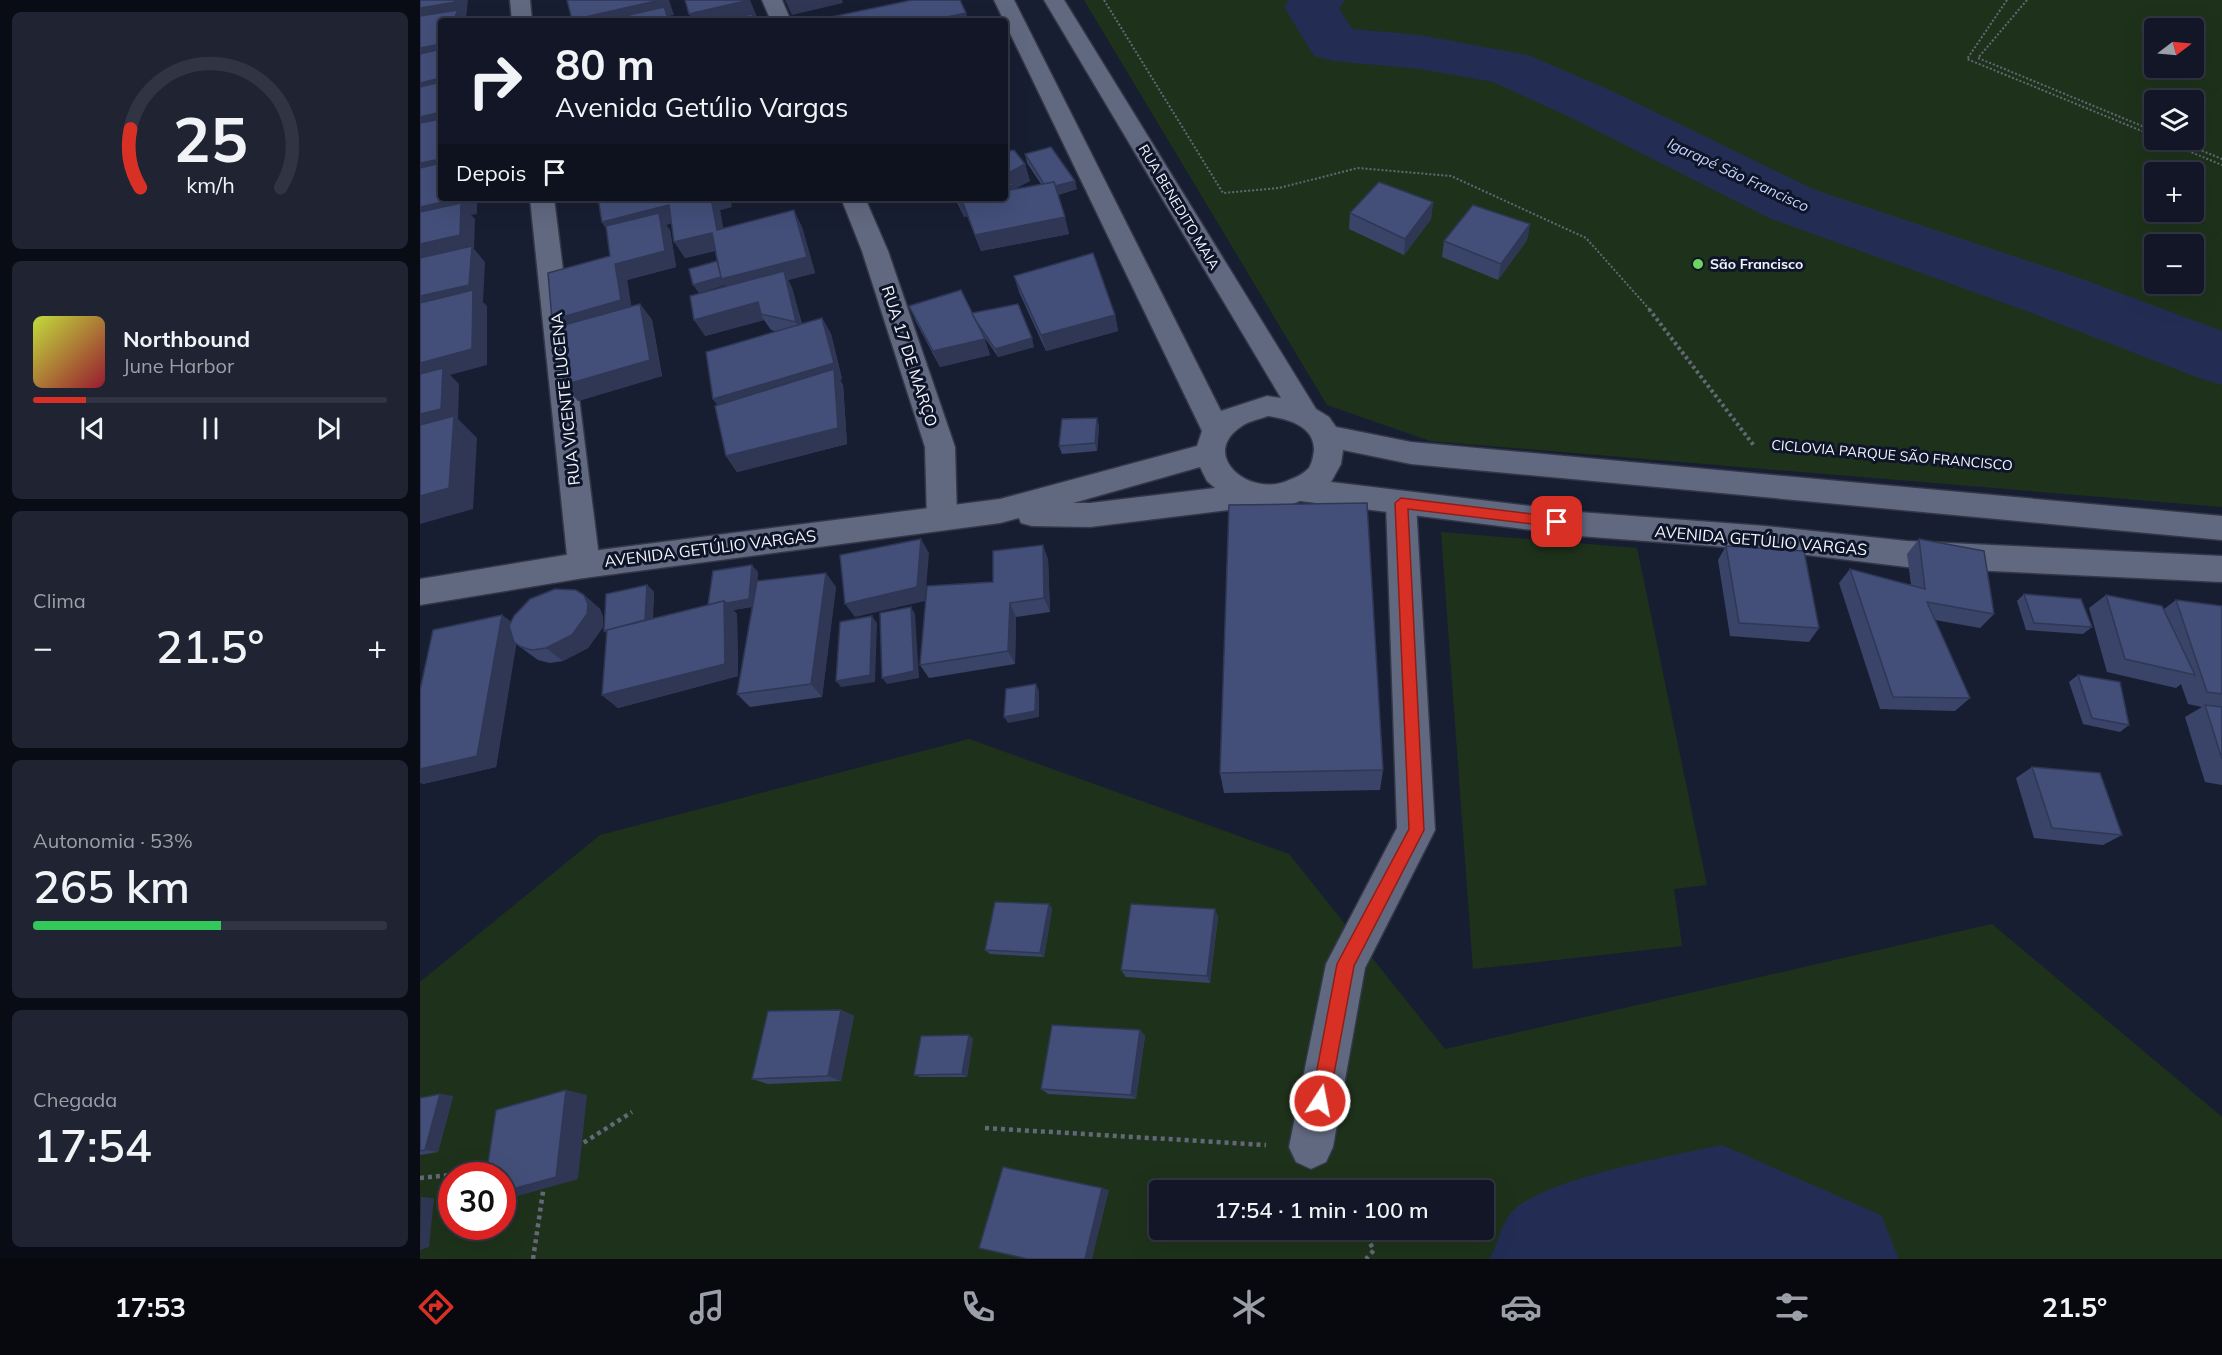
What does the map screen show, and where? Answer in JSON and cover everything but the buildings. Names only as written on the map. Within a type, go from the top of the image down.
[{"type":"street","points":[[520,0],[522,18]]},
{"type":"street","points":[[772,0],[780,18]]},
{"type":"street","points":[[1004,0],[1212,442],[1214,472],[1229,487],[1251,496],[1276,497],[1301,490],[1316,479],[1326,466],[1329,450],[1326,435],[1317,423],[1305,414],[1287,407],[1267,406],[1246,410],[1229,418],[1212,442]]},
{"type":"street","name":"RUA BENEDITO MAIA","points":[[1054,0],[1305,414]]},
{"type":"street","name":"RUA VICENTE LUCENA","points":[[542,201],[584,565]]},
{"type":"street","name":"RUA 17 DE MARÇO","points":[[855,201],[875,251],[940,447],[942,518]]},
{"type":"street","points":[[1326,435],[1373,447],[1412,453],[2222,528]]},
{"type":"street","name":"AVENIDA GETÚLIO VARGAS","points":[[420,592],[584,565],[1000,511],[1212,442]]},
{"type":"street","name":"AVENIDA GETÚLIO VARGAS","points":[[1301,490],[1579,524],[1766,538],[1907,554],[2222,570]]},
{"type":"street","name":"AVENIDA GETÚLIO VARGAS","points":[[1000,511],[1047,515],[1090,515],[1251,496]]},
{"type":"street","points":[[1311,1147],[1346,964],[1416,830],[1401,503]]},
{"type":"path","name":"CICLOVIA PARQUE SÃO FRANCISCO","points":[[1104,0],[1223,193],[1279,188],[1358,168],[1450,176],[1586,238],[1665,327],[1761,454]]},
{"type":"path","points":[[2007,0],[1967,59],[2144,132]]},
{"type":"path","points":[[2027,0],[1978,58],[2144,126]]},
{"type":"path","points":[[2186,150],[2222,165]]},
{"type":"path","points":[[2200,150],[2222,159]]},
{"type":"path","points":[[575,1148],[633,1112]]},
{"type":"path","points":[[985,1128],[1311,1147]]},
{"type":"path","points":[[420,1178],[438,1176]]},
{"type":"path","points":[[533,1259],[545,1178]]},
{"type":"path","points":[[1366,1259],[1374,1250],[1368,1240]]},
{"type":"green space","name":"São Francisco","points":[[1084,0],[2222,0],[2222,507],[1430,441],[1327,405]]},
{"type":"green space","points":[[1441,532],[1637,548],[1707,885],[1674,889],[1682,946],[1473,969]]},
{"type":"green space","points":[[969,739],[1289,854],[1445,1049],[1992,924],[2222,1117],[2222,1259],[420,1259],[420,982],[600,835]]},
{"type":"waterway","name":"Igarapé São Francisco","points":[[1318,0],[1311,7],[1334,44],[1420,52],[1508,67],[1593,105],[1792,204],[2057,296],[2222,359]]},
{"type":"waterway","name":"Igarapé São Francisco","points":[[1552,1259],[1576,1240],[1722,1205],[1837,1259]]},
{"type":"place","name":"São Francisco","points":[[1698,264]]},
{"type":"route","points":[[1320,1101],[1346,964],[1416,830],[1401,503],[1557,522]]}]
